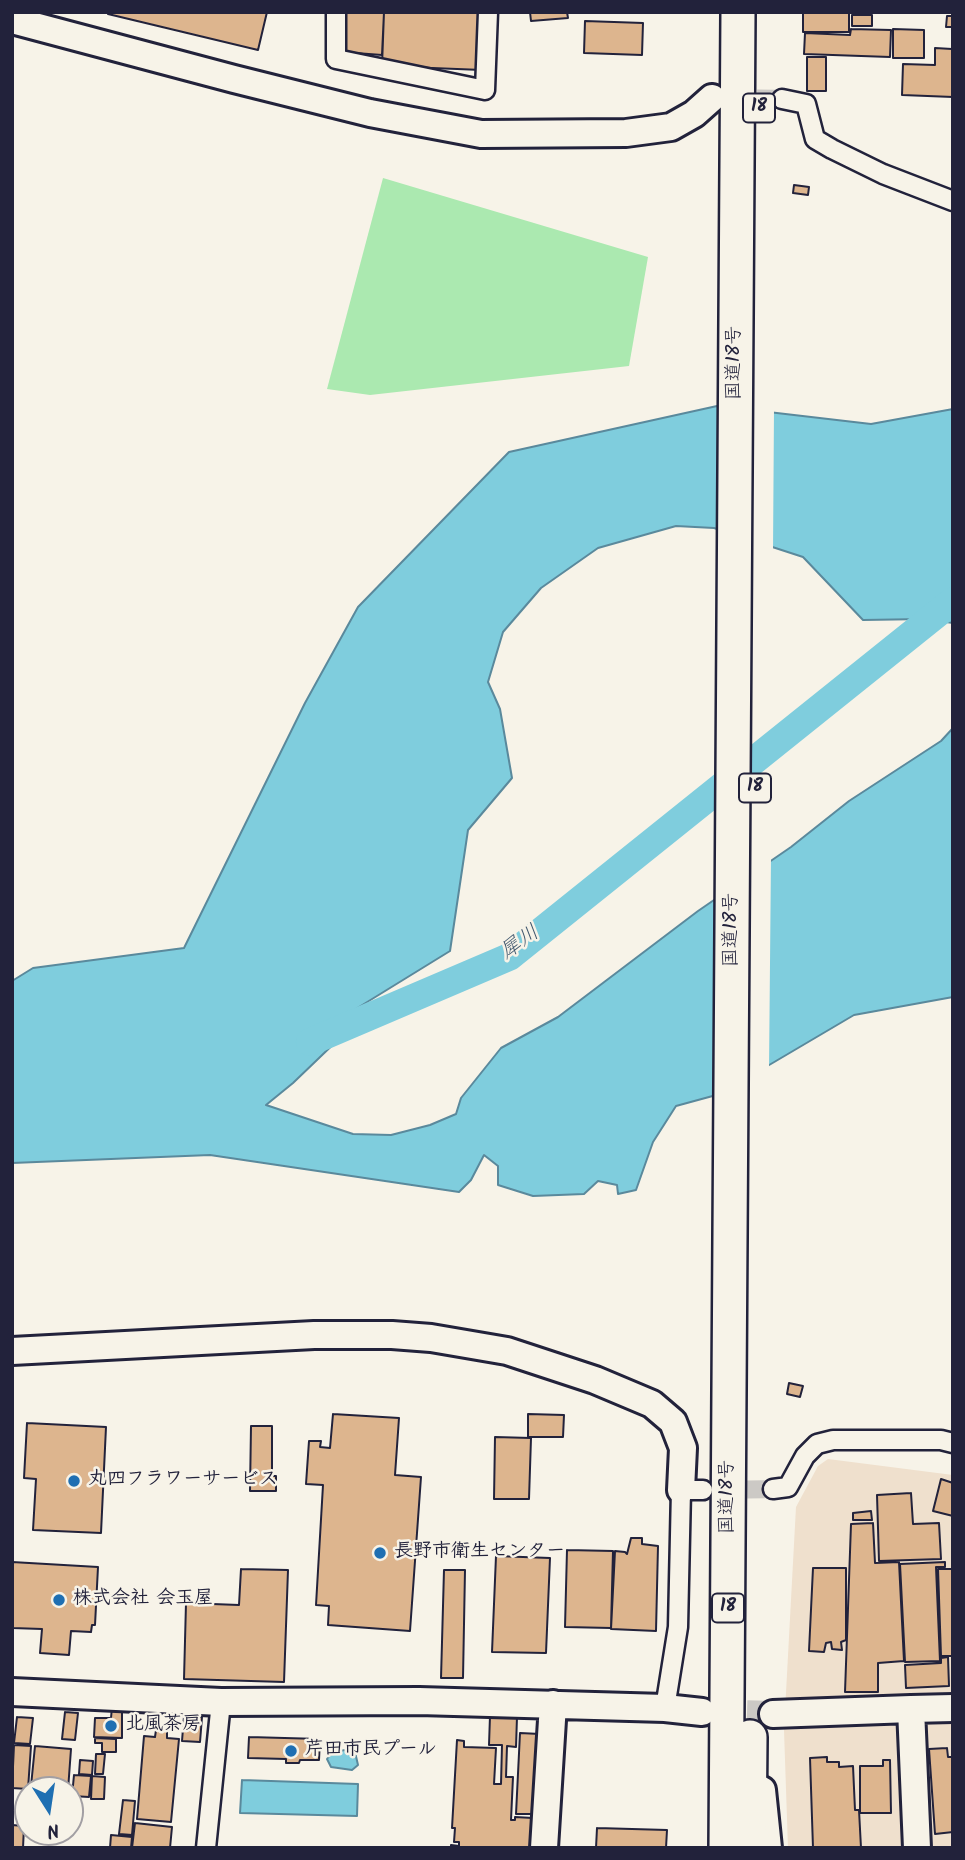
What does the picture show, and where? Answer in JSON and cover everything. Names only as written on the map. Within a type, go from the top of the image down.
[{"type":"highway","name":"国道18号","points":[[726,1848],[741,1370],[748,202],[738,12]]},
{"type":"highway","name":"国道18号","points":[[748,202],[761,12]]},
{"type":"highway","name":"国道18号","points":[[741,1370],[750,1848]]},
{"type":"street","points":[[336,12],[336,59],[485,90],[488,12]]},
{"type":"street","points":[[12,20],[370,113],[481,134],[577,135],[671,128],[712,99]]},
{"type":"street","points":[[782,99],[806,104],[815,139],[883,174],[953,201]]},
{"type":"street","points":[[12,1351],[314,1335],[431,1338],[507,1351],[595,1380],[652,1404],[673,1422],[683,1448],[692,1490],[678,1627],[666,1708]]},
{"type":"street","points":[[773,1489],[788,1488],[805,1456],[817,1444],[833,1440],[941,1440],[953,1443]]},
{"type":"street","points":[[12,1692],[221,1702],[419,1701],[666,1708],[702,1712]]},
{"type":"street","points":[[206,1848],[221,1702]]},
{"type":"street","points":[[544,1848],[553,1704]]},
{"type":"street","points":[[773,1714],[953,1708]]},
{"type":"street","points":[[911,1709],[917,1848]]},
{"type":"street","points":[[750,1761],[760,1772],[768,1848]]},
{"type":"shaded area","points":[[828,1459],[953,1475],[953,1848],[788,1848],[784,1730],[796,1507],[818,1466]]},
{"type":"green space","points":[[383,178],[648,257],[629,366],[370,395],[327,389]]},
{"type":"water","points":[[717,406],[871,424],[953,409],[953,623],[925,619],[863,620],[803,557],[714,528],[676,526],[598,548],[541,588],[503,632],[488,682],[500,709],[512,778],[468,830],[450,951],[351,1012],[343,1035],[266,1105],[353,1134],[391,1135],[430,1125],[456,1114],[461,1098],[501,1048],[558,1017],[698,911],[791,847],[849,801],[941,741],[953,728],[953,997],[854,1015],[720,1094],[676,1106],[653,1142],[636,1190],[618,1194],[617,1185],[598,1181],[584,1194],[533,1196],[498,1185],[498,1166],[484,1155],[471,1180],[459,1192],[210,1155],[12,1163],[12,981],[33,968],[184,948],[305,703],[358,607],[509,452]]},
{"type":"water","points":[[346,1750],[355,1752],[358,1765],[352,1770],[331,1767],[327,1759],[330,1755]]},
{"type":"water","points":[[242,1780],[358,1784],[357,1816],[240,1813]]},
{"type":"pier","points":[[722,403],[774,409],[773,551],[721,534]]},
{"type":"pier","points":[[771,857],[769,1070],[721,1097],[718,893]]},
{"type":"building","points":[[108,12],[267,12],[258,50]]},
{"type":"building","points":[[342,12],[384,12],[382,55],[342,52]]},
{"type":"building","points":[[384,12],[484,12],[482,70],[382,66]]},
{"type":"building","points":[[530,12],[567,12],[568,18],[531,21]]},
{"type":"building","points":[[803,12],[849,12],[849,32],[803,32]]},
{"type":"building","points":[[852,15],[872,15],[872,26],[852,26]]},
{"type":"building","points":[[947,16],[953,16],[953,27],[946,27]]},
{"type":"building","points":[[585,21],[643,23],[642,55],[584,53]]},
{"type":"building","points":[[851,29],[891,30],[890,57],[804,54],[805,33],[850,35]]},
{"type":"building","points":[[893,29],[924,30],[924,58],[893,58]]},
{"type":"building","points":[[935,48],[952,49],[953,97],[902,95],[903,64],[935,65]]},
{"type":"building","points":[[807,57],[826,57],[826,91],[807,91]]},
{"type":"building","points":[[794,185],[809,187],[808,195],[793,193]]},
{"type":"building","points":[[789,1383],[803,1386],[800,1397],[787,1394]]},
{"type":"building","points":[[333,1414],[399,1418],[395,1475],[421,1477],[410,1631],[328,1625],[329,1606],[316,1605],[323,1485],[306,1484],[309,1441],[321,1441],[320,1447],[330,1448]]},
{"type":"building","points":[[528,1414],[564,1415],[563,1437],[528,1437]]},
{"type":"building","points":[[27,1423],[106,1427],[101,1533],[33,1530],[36,1479],[24,1478]]},
{"type":"building","points":[[251,1426],[272,1426],[272,1476],[276,1476],[276,1491],[250,1491]]},
{"type":"building","points":[[495,1437],[531,1438],[529,1499],[494,1499]]},
{"type":"building","points":[[941,1479],[953,1483],[953,1516],[933,1511]]},
{"type":"building","points":[[911,1493],[913,1524],[939,1523],[941,1559],[879,1561],[877,1495]]},
{"type":"building","points":[[871,1511],[872,1520],[853,1520],[853,1513]]},
{"type":"building","points":[[873,1523],[875,1563],[899,1562],[904,1661],[878,1663],[878,1692],[845,1692],[851,1524]]},
{"type":"building","points":[[631,1538],[642,1538],[642,1544],[658,1546],[656,1631],[611,1629],[615,1551],[627,1554]]},
{"type":"building","points":[[567,1550],[613,1551],[611,1628],[565,1627]]},
{"type":"building","points":[[496,1556],[550,1558],[546,1653],[492,1652]]},
{"type":"building","points":[[12,1562],[98,1567],[95,1625],[92,1625],[91,1632],[71,1631],[69,1655],[40,1653],[42,1629],[12,1628]]},
{"type":"building","points":[[945,1562],[945,1567],[936,1567],[940,1661],[905,1662],[900,1564]]},
{"type":"building","points":[[813,1568],[846,1568],[846,1640],[841,1642],[842,1650],[832,1649],[831,1642],[826,1643],[824,1652],[809,1651]]},
{"type":"building","points":[[241,1569],[288,1570],[284,1682],[184,1679],[186,1603],[239,1605]]},
{"type":"building","points":[[938,1569],[953,1569],[953,1656],[941,1656]]},
{"type":"building","points":[[444,1570],[465,1570],[463,1678],[441,1678]]},
{"type":"building","points":[[948,1657],[949,1686],[906,1688],[905,1665],[941,1663],[941,1658]]},
{"type":"building","points":[[112,1707],[122,1708],[122,1738],[94,1737],[95,1718],[111,1718]]},
{"type":"building","points":[[65,1712],[78,1713],[75,1740],[62,1739]]},
{"type":"building","points":[[184,1716],[202,1717],[200,1742],[182,1741]]},
{"type":"building","points":[[490,1716],[517,1717],[516,1747],[507,1746],[506,1777],[513,1777],[511,1820],[515,1820],[515,1817],[533,1818],[535,1848],[451,1848],[451,1845],[459,1846],[459,1842],[454,1842],[455,1828],[452,1828],[457,1740],[464,1741],[464,1747],[496,1748],[494,1784],[501,1784],[502,1745],[489,1745]]},
{"type":"building","points":[[17,1717],[33,1718],[30,1744],[14,1743]]},
{"type":"building","points":[[156,1730],[167,1731],[167,1738],[179,1739],[171,1822],[137,1819],[144,1736],[155,1737]]},
{"type":"building","points":[[520,1733],[540,1734],[536,1817],[531,1817],[531,1814],[516,1814]]},
{"type":"building","points":[[249,1737],[320,1739],[319,1760],[286,1763],[286,1759],[248,1758]]},
{"type":"building","points":[[95,1738],[116,1739],[116,1752],[102,1752],[102,1743],[95,1743]]},
{"type":"building","points":[[14,1745],[31,1746],[29,1776],[14,1776],[12,1788]]},
{"type":"building","points":[[35,1746],[71,1749],[69,1776],[32,1776]]},
{"type":"building","points":[[947,1748],[948,1757],[953,1757],[953,1832],[935,1834],[929,1749]]},
{"type":"building","points":[[96,1754],[105,1754],[103,1774],[95,1774]]},
{"type":"building","points":[[827,1757],[827,1762],[839,1762],[839,1767],[853,1766],[855,1810],[859,1810],[861,1848],[813,1848],[810,1758]]},
{"type":"building","points":[[80,1760],[93,1761],[92,1775],[79,1774]]},
{"type":"building","points":[[883,1760],[890,1760],[891,1813],[860,1813],[860,1766],[883,1766]]},
{"type":"building","points":[[74,1775],[91,1776],[89,1797],[84,1797],[84,1776]]},
{"type":"building","points":[[92,1776],[105,1777],[104,1799],[91,1799]]},
{"type":"building","points":[[123,1800],[135,1801],[132,1835],[119,1834]]},
{"type":"building","points":[[135,1823],[172,1827],[170,1848],[132,1848]]},
{"type":"building","points":[[12,1825],[14,1846],[23,1846],[12,1848]]},
{"type":"building","points":[[597,1828],[667,1830],[666,1848],[596,1848]]},
{"type":"building","points":[[111,1835],[132,1837],[131,1848],[110,1848]]},
{"type":"waterway","name":"犀川","points":[[310,1042],[509,957],[953,601]]},
{"type":"tunnel","points":[[730,98],[782,99]]},
{"type":"tunnel","points":[[720,1490],[773,1489]]},
{"type":"tunnel","points":[[708,1712],[773,1714]]},
{"type":"place","name":"丸四フラワーサービス","points":[[74,1481]]},
{"type":"place","name":"長野市衛生センター","points":[[380,1553]]},
{"type":"place","name":"株式会社 会玉屋","points":[[59,1600]]},
{"type":"place","name":"北風茶房","points":[[111,1726]]},
{"type":"place","name":"芹田市民プール","points":[[291,1751]]}]
